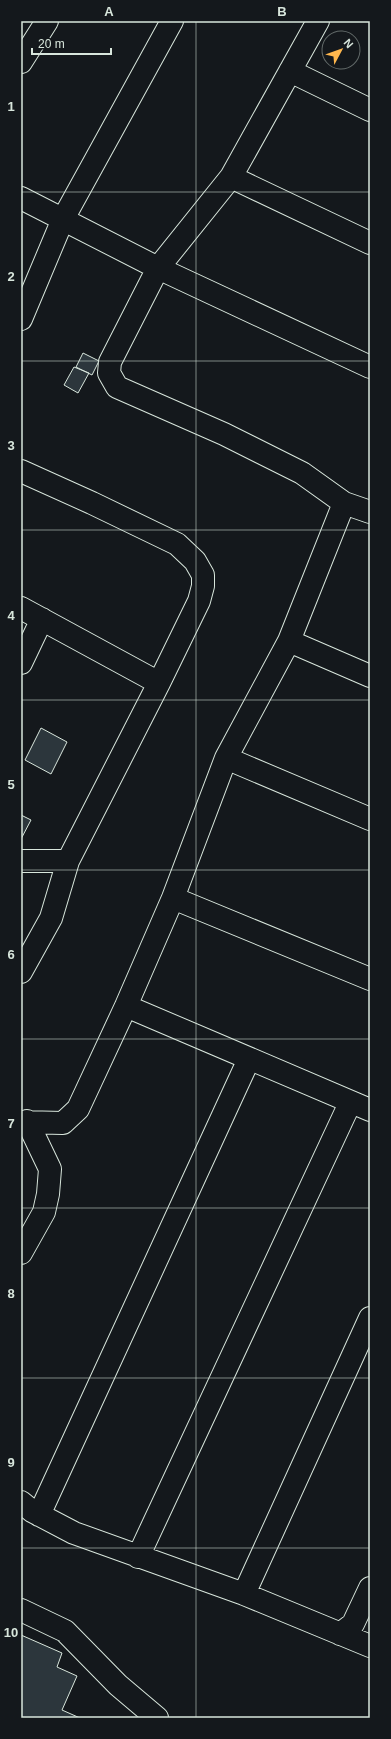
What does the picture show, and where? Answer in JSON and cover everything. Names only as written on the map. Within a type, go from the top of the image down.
[{"type":"street","points":[[21,62],[47,21]]},
{"type":"street","points":[[21,318],[63,219],[172,21]]},
{"type":"street","points":[[318,21],[231,177],[158,268],[110,362],[109,373],[117,387],[224,434],[302,473],[344,502],[370,512]]},
{"type":"street","points":[[290,71],[370,110]]},
{"type":"street","points":[[231,177],[370,243]]},
{"type":"street","points":[[21,198],[158,268],[370,367]]},
{"type":"street","points":[[21,471],[178,544],[195,560],[203,575],[203,586],[199,601],[68,861],[51,918],[21,972]]},
{"type":"street","points":[[24,1122],[63,1123],[78,1110],[126,1006],[173,898],[226,758],[289,641],[344,502]]},
{"type":"street","points":[[21,608],[159,683]]},
{"type":"street","points":[[21,663],[42,619]]},
{"type":"street","points":[[289,641],[370,676]]},
{"type":"street","points":[[226,758],[370,819]]},
{"type":"street","points":[[21,861],[68,861]]},
{"type":"street","points":[[173,898],[370,979]]},
{"type":"street","points":[[126,1006],[360,1107],[138,1557]]},
{"type":"street","points":[[39,1515],[249,1059]]},
{"type":"street","points":[[21,1253],[44,1212],[48,1194],[50,1169],[24,1122]]},
{"type":"street","points":[[244,1594],[370,1318]]},
{"type":"street","points":[[21,1502],[39,1515],[74,1533],[244,1594],[370,1646]]},
{"type":"street","points":[[340,1634],[353,1624],[370,1588]]},
{"type":"street","points":[[21,1610],[65,1631],[118,1685],[157,1718]]},
{"type":"building","points":[[83,353],[99,361],[92,375],[76,367]]},
{"type":"building","points":[[74,367],[89,373],[78,393],[64,385]]},
{"type":"building","points":[[41,728],[67,742],[51,774],[25,760]]},
{"type":"building","points":[[21,815],[31,820],[21,839]]},
{"type":"building","points":[[21,1635],[62,1653],[57,1667],[77,1676],[62,1710],[80,1718],[21,1718]]}]
